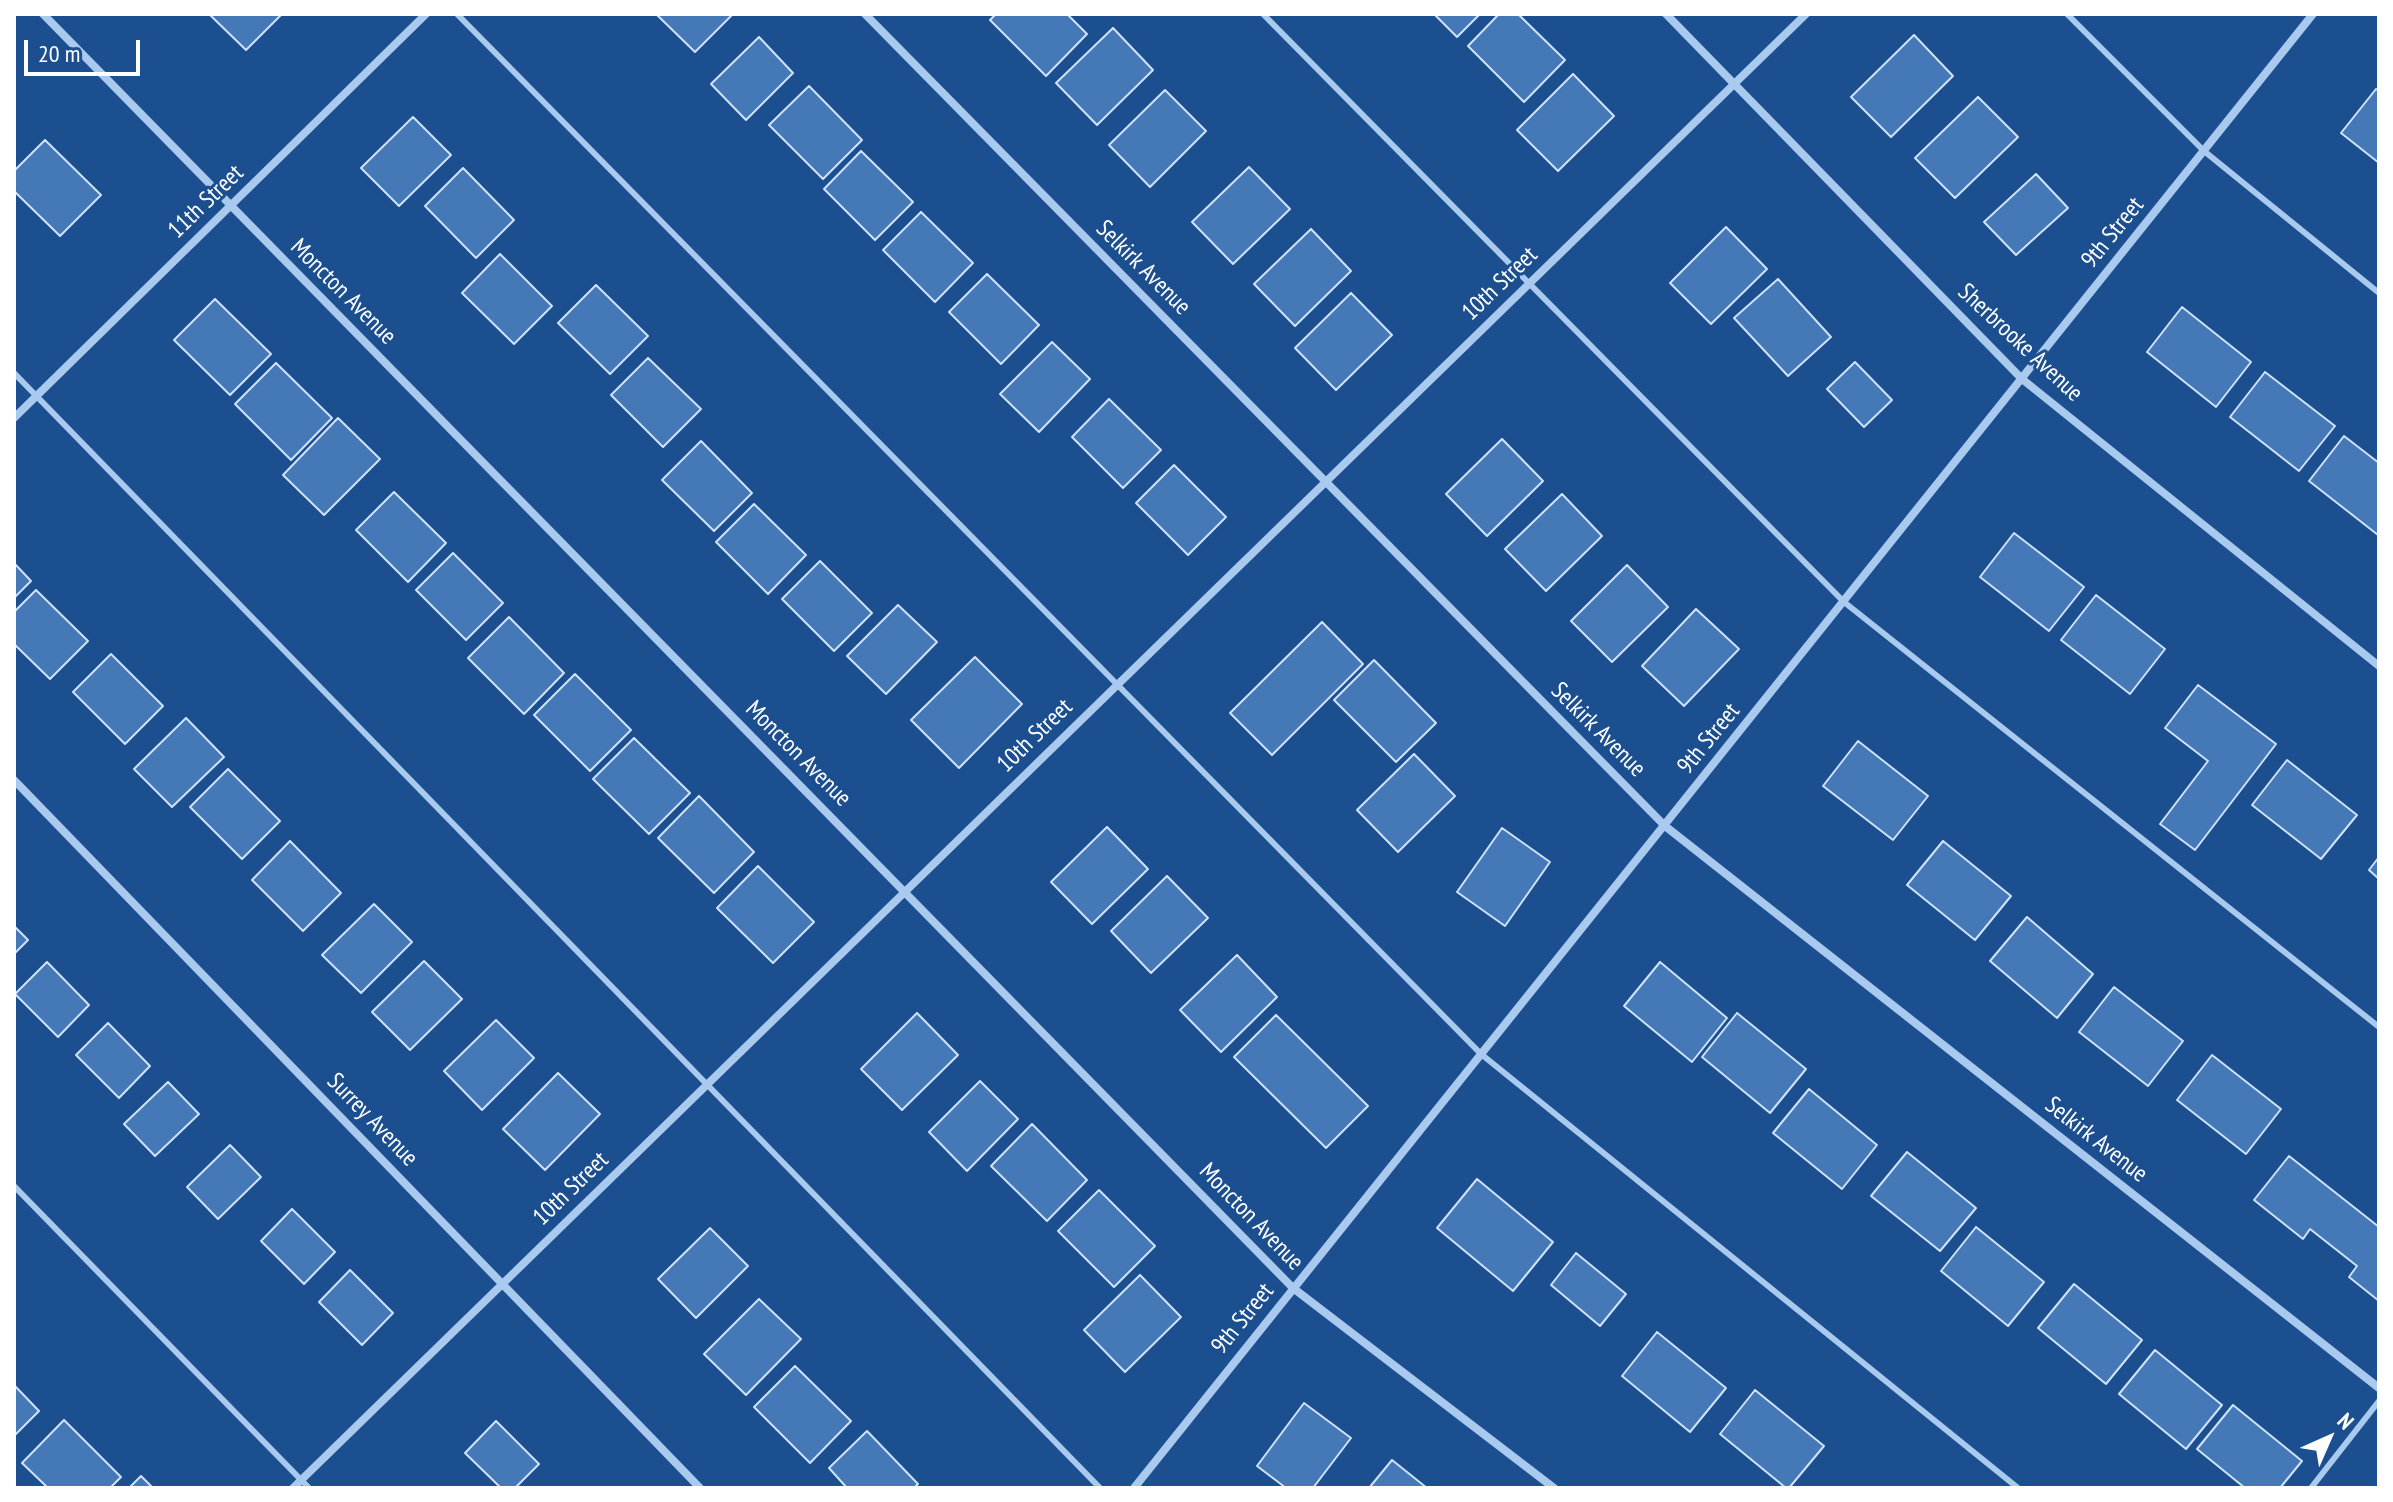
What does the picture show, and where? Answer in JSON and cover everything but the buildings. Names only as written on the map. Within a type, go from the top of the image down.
[{"type":"street","name":"Moncton Avenue","points":[[43,14],[1293,1288],[1554,1488]]},
{"type":"street","name":"11th Street","points":[[14,418],[426,14]]},
{"type":"street","name":"Selkirk Avenue","points":[[865,14],[1665,826],[2379,1388]]},
{"type":"street","name":"Sherbrooke Avenue","points":[[1666,14],[2022,379],[2379,666]]},
{"type":"street","name":"10th Street","points":[[293,1488],[1806,14]]},
{"type":"street","name":"9th Street","points":[[1134,1488],[2313,14]]},
{"type":"street","name":"Surrey Avenue","points":[[14,780],[700,1488]]},
{"type":"lane","points":[[457,14],[1481,1054],[2018,1488]]},
{"type":"lane","points":[[1263,14],[1844,602],[2379,1027]]},
{"type":"lane","points":[[2067,14],[2204,151],[2379,293]]},
{"type":"lane","points":[[14,373],[1100,1488]]},
{"type":"lane","points":[[14,1186],[309,1488]]},
{"type":"lane","points":[[2311,1488],[2379,1401]]}]
